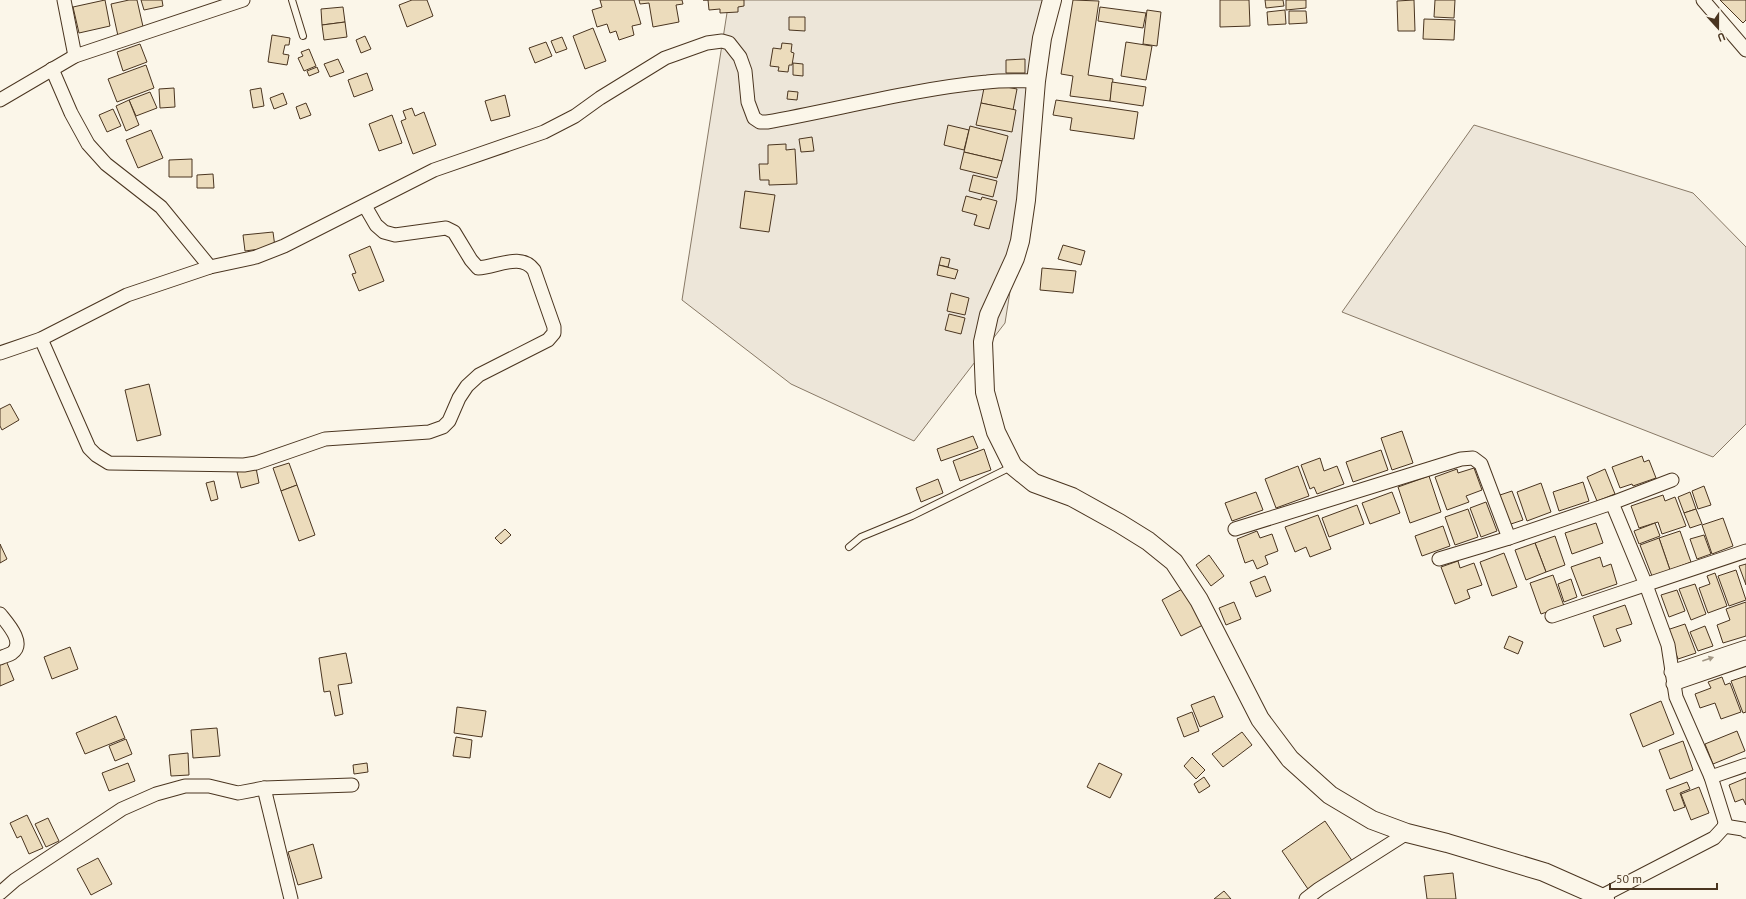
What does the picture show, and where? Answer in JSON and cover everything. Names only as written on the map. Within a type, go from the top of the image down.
[{"type":"main road","points":[[1052,0],[1042,38],[1036,81],[1026,200],[1020,242],[1015,258],[989,315],[983,342],[985,392],[996,432],[1013,466],[1034,483],[1072,497],[1119,523],[1148,541],[1174,562],[1199,600],[1260,719],[1290,758],[1330,796],[1372,820],[1407,833],[1448,843],[1544,872],[1603,898]]},
{"type":"street","points":[[64,0],[75,56]]},
{"type":"street","points":[[0,100],[75,56],[243,0]]},
{"type":"street","points":[[1703,0],[1746,50]]},
{"type":"street","points":[[0,353],[41,339],[127,295],[210,267],[256,256],[284,246],[434,170],[544,132],[575,116],[600,98],[665,58],[715,41],[722,40],[730,43],[740,57],[745,71],[748,102],[754,118],[760,122],[826,111],[920,91],[988,81],[1036,81]]},
{"type":"street","points":[[52,69],[71,113],[88,144],[106,164],[161,207],[210,267]]},
{"type":"street","points":[[41,339],[89,448],[96,455],[109,463],[244,465],[256,463],[324,439],[429,432],[442,427],[448,422],[459,398],[467,386],[479,375],[548,340],[554,333],[554,327],[537,277],[530,263],[522,260],[511,261],[488,268],[478,268],[470,260],[454,232],[446,228],[395,235],[384,232],[376,225],[365,206]]},
{"type":"street","points":[[1235,529],[1461,459],[1473,458],[1481,464],[1509,538]]},
{"type":"street","points":[[1439,559],[1509,538],[1612,503],[1672,480]]},
{"type":"street","points":[[1603,898],[1714,838],[1726,825],[1710,777],[1676,697],[1668,645],[1646,585],[1612,503]]},
{"type":"street","points":[[1552,616],[1746,551]]},
{"type":"street","points":[[0,614],[17,639],[16,648],[12,653],[0,658]]},
{"type":"street","points":[[1672,678],[1746,647]]},
{"type":"street","points":[[1672,678],[1746,659]]},
{"type":"street","points":[[1710,777],[1746,765]]},
{"type":"street","points":[[0,893],[15,880],[122,809],[156,794],[185,786],[209,786],[238,793],[264,788],[352,785]]},
{"type":"street","points":[[264,788],[292,899]]},
{"type":"street","points":[[1724,826],[1743,829],[1746,831]]},
{"type":"street","points":[[1306,899],[1319,889],[1407,833]]},
{"type":"lane","points":[[292,0],[303,36]]},
{"type":"lane","points":[[850,547],[861,537],[912,516],[1013,466]]},
{"type":"shaded area","points":[[729,0],[1056,0],[1005,323],[914,441],[791,384],[682,300]]},
{"type":"shaded area","points":[[1474,125],[1693,193],[1746,247],[1746,424],[1713,457],[1342,312]]},
{"type":"building","points":[[105,0],[110,26],[79,33],[73,7]]},
{"type":"building","points":[[129,0],[137,0],[144,31],[118,36],[111,4]]},
{"type":"building","points":[[141,0],[162,0],[163,6],[144,10]]},
{"type":"building","points":[[412,0],[427,0],[433,16],[407,27],[399,5]]},
{"type":"building","points":[[600,0],[634,0],[641,24],[632,26],[634,35],[619,40],[616,31],[610,33],[607,24],[597,27],[592,10],[602,7]]},
{"type":"building","points":[[639,0],[682,0],[683,4],[676,5],[679,22],[653,27],[649,3],[640,4]]},
{"type":"building","points":[[708,0],[744,0],[744,6],[738,7],[738,12],[720,13],[720,9],[709,10]]},
{"type":"building","points":[[1073,0],[1099,1],[1088,75],[1113,79],[1110,101],[1070,96],[1073,76],[1061,74]]},
{"type":"building","points":[[1220,0],[1249,0],[1250,26],[1220,27]]},
{"type":"building","points":[[1265,0],[1283,0],[1284,6],[1266,8]]},
{"type":"building","points":[[1286,0],[1306,0],[1306,8],[1286,10]]},
{"type":"building","points":[[1414,0],[1415,31],[1398,31],[1397,1]]},
{"type":"building","points":[[1435,0],[1455,0],[1454,18],[1434,17]]},
{"type":"building","points":[[1720,0],[1746,0],[1746,20],[1743,23]]},
{"type":"building","points":[[343,7],[345,22],[322,25],[321,9]]},
{"type":"building","points":[[1100,7],[1146,13],[1143,28],[1098,21]]},
{"type":"building","points":[[1147,10],[1161,12],[1157,46],[1143,44]]},
{"type":"building","points":[[1285,10],[1286,24],[1268,25],[1267,12]]},
{"type":"building","points":[[1289,11],[1306,11],[1307,23],[1289,24]]},
{"type":"building","points":[[789,17],[805,17],[805,31],[789,30]]},
{"type":"building","points":[[1424,19],[1455,20],[1454,40],[1423,39]]},
{"type":"building","points":[[345,22],[347,37],[324,40],[322,25]]},
{"type":"building","points":[[593,28],[606,61],[585,69],[573,36]]},
{"type":"building","points":[[272,35],[290,38],[289,45],[285,45],[283,54],[289,55],[287,65],[268,62]]},
{"type":"building","points":[[365,36],[371,49],[361,53],[356,40]]},
{"type":"building","points":[[562,37],[567,49],[556,53],[551,41]]},
{"type":"building","points":[[546,42],[552,56],[535,63],[529,48]]},
{"type":"building","points":[[1126,42],[1152,46],[1146,80],[1121,76]]},
{"type":"building","points":[[782,43],[792,44],[791,52],[794,53],[792,65],[789,65],[788,72],[778,71],[779,67],[770,66],[773,48],[781,49]]},
{"type":"building","points":[[140,44],[147,62],[123,71],[117,52]]},
{"type":"building","points":[[309,49],[316,66],[304,71],[298,58],[303,56],[301,52]]},
{"type":"building","points":[[338,59],[344,72],[330,77],[324,64]]},
{"type":"building","points":[[1025,59],[1025,73],[1006,73],[1006,60]]},
{"type":"building","points":[[793,63],[803,64],[803,76],[793,75]]},
{"type":"building","points":[[146,65],[154,88],[117,102],[108,79]]},
{"type":"building","points":[[317,67],[319,72],[309,76],[307,71]]},
{"type":"building","points":[[367,73],[373,90],[354,97],[348,80]]},
{"type":"building","points":[[1112,82],[1146,87],[1143,106],[1110,101]]},
{"type":"building","points":[[985,83],[1017,89],[1013,110],[981,103]]},
{"type":"building","points":[[174,88],[175,107],[160,108],[159,89]]},
{"type":"building","points":[[261,88],[264,106],[253,108],[250,90]]},
{"type":"building","points":[[788,91],[798,92],[797,100],[787,99]]},
{"type":"building","points":[[150,92],[157,108],[136,116],[129,100]]},
{"type":"building","points":[[283,93],[287,104],[274,109],[270,98]]},
{"type":"building","points":[[505,95],[510,116],[491,121],[485,101]]},
{"type":"building","points":[[129,100],[139,125],[126,131],[116,106]]},
{"type":"building","points":[[1056,100],[1138,112],[1134,139],[1070,130],[1072,118],[1053,115]]},
{"type":"building","points":[[306,103],[311,115],[300,119],[296,107]]},
{"type":"building","points":[[981,103],[1016,110],[1012,132],[976,125]]},
{"type":"building","points":[[412,108],[415,116],[424,112],[436,145],[413,154],[401,121],[406,119],[403,111]]},
{"type":"building","points":[[113,109],[121,126],[107,132],[99,115]]},
{"type":"building","points":[[392,115],[402,143],[379,151],[369,124]]},
{"type":"building","points":[[948,125],[969,130],[964,150],[944,145]]},
{"type":"building","points":[[970,126],[1008,136],[1002,161],[964,152]]},
{"type":"building","points":[[151,130],[163,158],[138,168],[126,140]]},
{"type":"building","points":[[812,137],[814,151],[801,152],[799,139]]},
{"type":"building","points":[[786,144],[786,150],[795,149],[797,184],[769,185],[769,180],[760,180],[759,164],[768,164],[768,145]]},
{"type":"building","points":[[964,152],[1002,161],[997,178],[960,169]]},
{"type":"building","points":[[192,159],[192,177],[169,177],[169,160]]},
{"type":"building","points":[[213,174],[214,188],[197,188],[197,175]]},
{"type":"building","points":[[973,175],[997,181],[993,197],[969,191]]},
{"type":"building","points":[[745,191],[775,195],[769,232],[740,228]]},
{"type":"building","points":[[966,196],[981,200],[982,197],[997,201],[989,229],[974,225],[977,215],[962,211]]},
{"type":"building","points":[[273,232],[275,247],[245,251],[243,235]]},
{"type":"building","points":[[1063,245],[1085,251],[1081,265],[1058,259]]},
{"type":"building","points":[[370,246],[384,281],[359,291],[352,274],[356,273],[349,255]]},
{"type":"building","points":[[941,257],[950,259],[948,267],[939,265]]},
{"type":"building","points":[[939,265],[958,270],[955,279],[937,275]]},
{"type":"building","points":[[1042,268],[1076,271],[1073,293],[1040,290]]},
{"type":"building","points":[[951,293],[969,298],[965,315],[947,311]]},
{"type":"building","points":[[949,314],[965,318],[961,334],[945,330]]},
{"type":"building","points":[[149,384],[161,435],[137,441],[125,390]]},
{"type":"building","points":[[10,404],[19,420],[2,430],[0,426],[0,409]]},
{"type":"building","points":[[1402,431],[1413,463],[1392,470],[1381,438]]},
{"type":"building","points":[[973,436],[978,448],[941,461],[937,449]]},
{"type":"building","points":[[984,449],[991,470],[960,481],[953,461]]},
{"type":"building","points":[[1381,450],[1388,470],[1353,482],[1346,462]]},
{"type":"building","points":[[1642,456],[1644,462],[1649,460],[1656,478],[1633,486],[1632,484],[1620,488],[1612,467]]},
{"type":"building","points":[[1320,458],[1324,471],[1337,466],[1344,484],[1317,494],[1314,487],[1310,489],[1301,465]]},
{"type":"building","points":[[289,463],[297,485],[281,491],[273,468]]},
{"type":"building","points":[[1298,466],[1309,496],[1276,508],[1265,479]]},
{"type":"building","points":[[256,468],[259,483],[241,488],[237,472]]},
{"type":"building","points":[[1474,468],[1482,490],[1466,496],[1469,502],[1447,510],[1435,477],[1457,469],[1458,473]]},
{"type":"building","points":[[1605,469],[1615,494],[1597,501],[1587,477]]},
{"type":"building","points":[[1429,476],[1441,512],[1410,523],[1398,487]]},
{"type":"building","points":[[938,479],[943,493],[921,502],[916,488]]},
{"type":"building","points":[[214,481],[218,499],[211,501],[206,483]]},
{"type":"building","points":[[1583,482],[1589,501],[1559,511],[1553,492]]},
{"type":"building","points":[[1541,483],[1551,512],[1527,521],[1517,492]]},
{"type":"building","points":[[297,485],[315,535],[299,541],[281,491]]},
{"type":"building","points":[[1704,486],[1711,505],[1698,509],[1692,491]]},
{"type":"building","points":[[1512,491],[1523,520],[1508,525],[1497,496]]},
{"type":"building","points":[[1256,492],[1263,510],[1232,521],[1225,503]]},
{"type":"building","points":[[1392,492],[1400,513],[1370,524],[1362,503]]},
{"type":"building","points":[[1690,492],[1696,509],[1684,513],[1678,497]]},
{"type":"building","points":[[1663,495],[1665,501],[1675,497],[1686,526],[1662,534],[1658,522],[1639,528],[1631,506]]},
{"type":"building","points":[[1486,502],[1497,531],[1481,537],[1470,508]]},
{"type":"building","points":[[1357,505],[1364,524],[1329,537],[1322,518]]},
{"type":"building","points":[[1468,509],[1478,537],[1455,545],[1445,517]]},
{"type":"building","points":[[1696,509],[1702,524],[1690,528],[1684,513]]},
{"type":"building","points":[[1318,515],[1331,549],[1310,557],[1306,547],[1295,552],[1285,527]]},
{"type":"building","points":[[1723,518],[1733,546],[1712,554],[1702,525]]},
{"type":"building","points":[[1596,523],[1603,543],[1572,554],[1565,533]]},
{"type":"building","points":[[1655,523],[1660,536],[1639,544],[1634,531]]},
{"type":"building","points":[[1443,526],[1450,546],[1422,556],[1415,536]]},
{"type":"building","points":[[505,529],[511,535],[501,544],[495,538]]},
{"type":"building","points":[[1257,531],[1260,538],[1272,534],[1278,551],[1265,556],[1268,564],[1257,569],[1253,560],[1245,563],[1237,539]]},
{"type":"building","points":[[1680,531],[1691,562],[1670,570],[1659,538]]},
{"type":"building","points":[[1704,535],[1711,554],[1697,559],[1690,539]]},
{"type":"building","points":[[1555,536],[1565,565],[1546,572],[1535,543]]},
{"type":"building","points":[[1659,538],[1670,570],[1652,576],[1640,545]]},
{"type":"building","points":[[1535,543],[1546,572],[1526,580],[1515,550]]},
{"type":"building","points":[[0,544],[7,559],[0,563]]},
{"type":"building","points":[[1504,553],[1517,587],[1492,596],[1480,562]]},
{"type":"building","points":[[1209,555],[1224,576],[1211,586],[1196,565]]},
{"type":"building","points":[[1600,557],[1603,567],[1611,564],[1617,584],[1582,596],[1571,567]]},
{"type":"building","points":[[1458,561],[1460,568],[1474,563],[1482,585],[1467,590],[1470,598],[1455,604],[1441,567]]},
{"type":"building","points":[[1746,564],[1746,585],[1739,566]]},
{"type":"building","points":[[1736,570],[1746,600],[1729,606],[1718,576]]},
{"type":"building","points":[[1715,573],[1727,606],[1708,613],[1699,588],[1710,584],[1707,576]]},
{"type":"building","points":[[1553,575],[1564,606],[1541,614],[1530,583]]},
{"type":"building","points":[[1265,576],[1271,591],[1256,597],[1250,582]]},
{"type":"building","points":[[1571,579],[1577,597],[1564,602],[1558,584]]},
{"type":"building","points":[[1695,584],[1706,614],[1691,620],[1679,589]]},
{"type":"building","points":[[1184,588],[1203,625],[1181,636],[1162,600]]},
{"type":"building","points":[[1677,590],[1685,611],[1669,617],[1661,595]]},
{"type":"building","points":[[1234,602],[1241,619],[1226,625],[1219,608]]},
{"type":"building","points":[[1746,602],[1746,636],[1723,643],[1717,625],[1730,620],[1726,609]]},
{"type":"building","points":[[1625,605],[1632,624],[1616,629],[1621,641],[1604,647],[1593,616]]},
{"type":"building","points":[[1685,624],[1696,653],[1678,659],[1667,630]]},
{"type":"building","points":[[1705,626],[1713,646],[1698,651],[1690,632]]},
{"type":"building","points":[[1509,636],[1523,642],[1518,654],[1504,648]]},
{"type":"building","points":[[70,647],[78,669],[52,679],[44,657]]},
{"type":"building","points":[[346,653],[352,683],[338,685],[343,714],[335,716],[330,691],[324,692],[319,658]]},
{"type":"building","points":[[5,658],[14,680],[0,686],[0,660]]},
{"type":"building","points":[[1746,676],[1746,712],[1743,713],[1731,681]]},
{"type":"building","points":[[1722,677],[1725,685],[1730,683],[1741,712],[1721,719],[1715,703],[1700,708],[1695,694],[1711,688],[1708,682]]},
{"type":"building","points":[[1214,696],[1223,717],[1200,727],[1191,705]]},
{"type":"building","points":[[1661,701],[1674,734],[1643,747],[1630,714]]},
{"type":"building","points":[[457,707],[486,711],[482,737],[454,733]]},
{"type":"building","points":[[1192,712],[1199,731],[1184,737],[1177,718]]},
{"type":"building","points":[[116,716],[125,738],[85,754],[76,733]]},
{"type":"building","points":[[217,728],[220,756],[193,758],[191,730]]},
{"type":"building","points":[[1737,731],[1745,751],[1713,764],[1705,744]]},
{"type":"building","points":[[1242,732],[1252,745],[1223,767],[1212,754]]},
{"type":"building","points":[[456,737],[472,740],[470,758],[453,756]]},
{"type":"building","points":[[126,739],[132,754],[115,761],[109,746]]},
{"type":"building","points":[[1683,741],[1693,770],[1670,779],[1659,750]]},
{"type":"building","points":[[188,753],[189,775],[171,776],[169,755]]},
{"type":"building","points":[[1192,757],[1205,770],[1196,779],[1184,766]]},
{"type":"building","points":[[128,763],[135,781],[109,791],[102,773]]},
{"type":"building","points":[[367,763],[368,772],[354,774],[353,765]]},
{"type":"building","points":[[1099,763],[1122,774],[1110,798],[1087,787]]},
{"type":"building","points":[[1204,777],[1210,786],[1199,793],[1194,784]]},
{"type":"building","points":[[1746,778],[1746,805],[1743,799],[1735,802],[1729,785]]},
{"type":"building","points":[[1687,782],[1690,789],[1680,793],[1685,807],[1674,811],[1666,790]]},
{"type":"building","points":[[1699,787],[1709,813],[1691,820],[1681,794]]},
{"type":"building","points":[[27,815],[43,848],[29,854],[21,836],[17,838],[10,823]]},
{"type":"building","points":[[48,818],[59,841],[46,847],[35,824]]},
{"type":"building","points":[[1325,821],[1353,862],[1310,892],[1282,851]]},
{"type":"building","points":[[313,844],[322,878],[298,885],[288,852]]},
{"type":"building","points":[[98,858],[112,884],[91,895],[77,869]]},
{"type":"building","points":[[1453,873],[1456,899],[1427,899],[1424,876]]},
{"type":"building","points":[[1224,891],[1231,899],[1214,899]]}]
